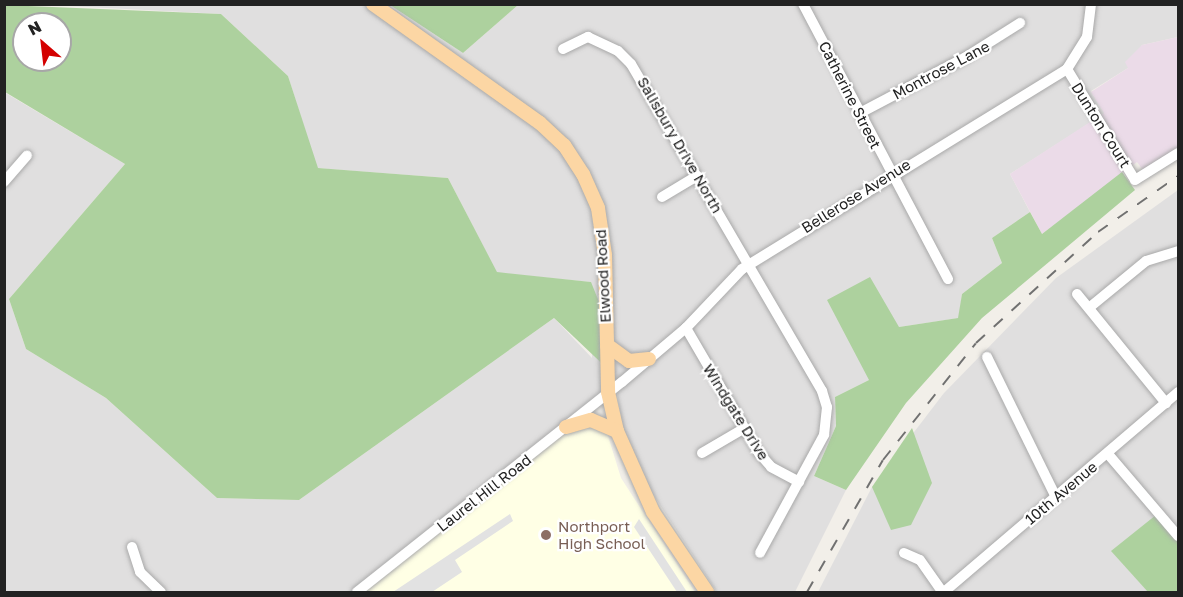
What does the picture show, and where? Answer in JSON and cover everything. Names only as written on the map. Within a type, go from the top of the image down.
[{"type":"main road","name":"Elwood Road","points":[[373,4],[531,116],[575,162],[598,208],[605,255],[609,392],[617,431],[652,512],[707,592]]},
{"type":"main road","points":[[607,345],[629,361],[649,359]]},
{"type":"main road","points":[[566,428],[591,420],[617,431]]},
{"type":"street","name":"Catherine Street","points":[[803,4],[860,112],[890,175],[948,279]]},
{"type":"street","name":"Bellerose Avenue","points":[[609,392],[686,328],[749,264],[890,175],[1067,69],[1087,37],[1091,4]]},
{"type":"street","name":"Montrose Lane","points":[[860,112],[966,57],[1020,23]]},
{"type":"street","name":"Salisbury Drive North","points":[[563,49],[588,38],[618,51],[643,80],[815,376],[827,407],[824,435],[760,553]]},
{"type":"street","name":"Dunton Court","points":[[1067,69],[1135,180],[1179,153]]},
{"type":"street","points":[[4,182],[27,156]]},
{"type":"street","points":[[662,197],[697,176]]},
{"type":"street","points":[[1090,307],[1146,261],[1179,250]]},
{"type":"street","points":[[1077,294],[1090,307],[1166,403]]},
{"type":"street","name":"Windgate Drive","points":[[686,328],[743,429],[771,467],[799,483]]},
{"type":"street","points":[[987,357],[1056,497]]},
{"type":"street","name":"Laurel Hill Road","points":[[357,592],[609,392]]},
{"type":"street","name":"10th Avenue","points":[[943,592],[1179,392]]},
{"type":"street","points":[[702,453],[743,429]]},
{"type":"street","points":[[1108,454],[1179,536]]},
{"type":"street","points":[[132,546],[140,572],[161,592]]},
{"type":"street","points":[[904,553],[920,560],[943,592]]},
{"type":"shaded area","points":[[50,5],[390,5],[463,53],[518,5],[1178,5],[1178,37],[1142,45],[1128,68],[1091,91],[1105,113],[1010,174],[1030,212],[992,238],[1002,263],[962,294],[959,318],[899,327],[869,380],[835,397],[836,426],[814,476],[846,490],[795,592],[717,592],[645,482],[622,425],[617,391],[362,592],[5,592],[4,92],[125,164],[9,299],[26,349],[106,398],[217,498],[299,500],[554,318],[592,358],[591,282],[497,273],[448,178],[317,168],[288,76],[221,14]]},
{"type":"shaded area","points":[[1178,37],[1178,149],[1143,170],[1137,162],[1042,234],[1010,174],[1104,113],[1091,92],[1128,68],[1125,62],[1142,45]]},
{"type":"shaded area","points":[[1178,190],[1178,592],[818,592],[872,487],[944,393],[1056,278]]},
{"type":"shaded area","name":"Northport High School","points":[[591,423],[605,426],[621,478],[695,592],[362,592],[567,430]]},
{"type":"shaded area","points":[[510,514],[513,521],[455,560],[462,572],[432,592],[393,592]]},
{"type":"shaded area","points":[[639,519],[687,592],[677,592],[634,527]]},
{"type":"green space","points":[[390,4],[518,5],[463,53]]},
{"type":"green space","points":[[4,5],[221,14],[288,76],[318,168],[448,178],[497,272],[591,282],[610,329],[607,358],[614,375],[554,318],[299,500],[217,498],[106,398],[26,349],[9,299],[125,164],[5,92]]},
{"type":"green space","points":[[1122,172],[1135,190],[982,318],[906,403],[846,490],[814,476],[836,426],[835,397],[869,380],[827,300],[870,277],[899,327],[958,318],[962,294],[1002,263],[992,238],[1030,212],[1042,234]]},
{"type":"green space","points":[[912,428],[932,483],[911,525],[891,530],[872,487]]},
{"type":"green space","points":[[1156,515],[1178,541],[1177,592],[1148,592],[1111,551]]},
{"type":"railway","points":[[807,592],[883,460],[976,343],[1098,232],[1178,176]]},
{"type":"place","name":"Northport High School","points":[[546,535]]}]
